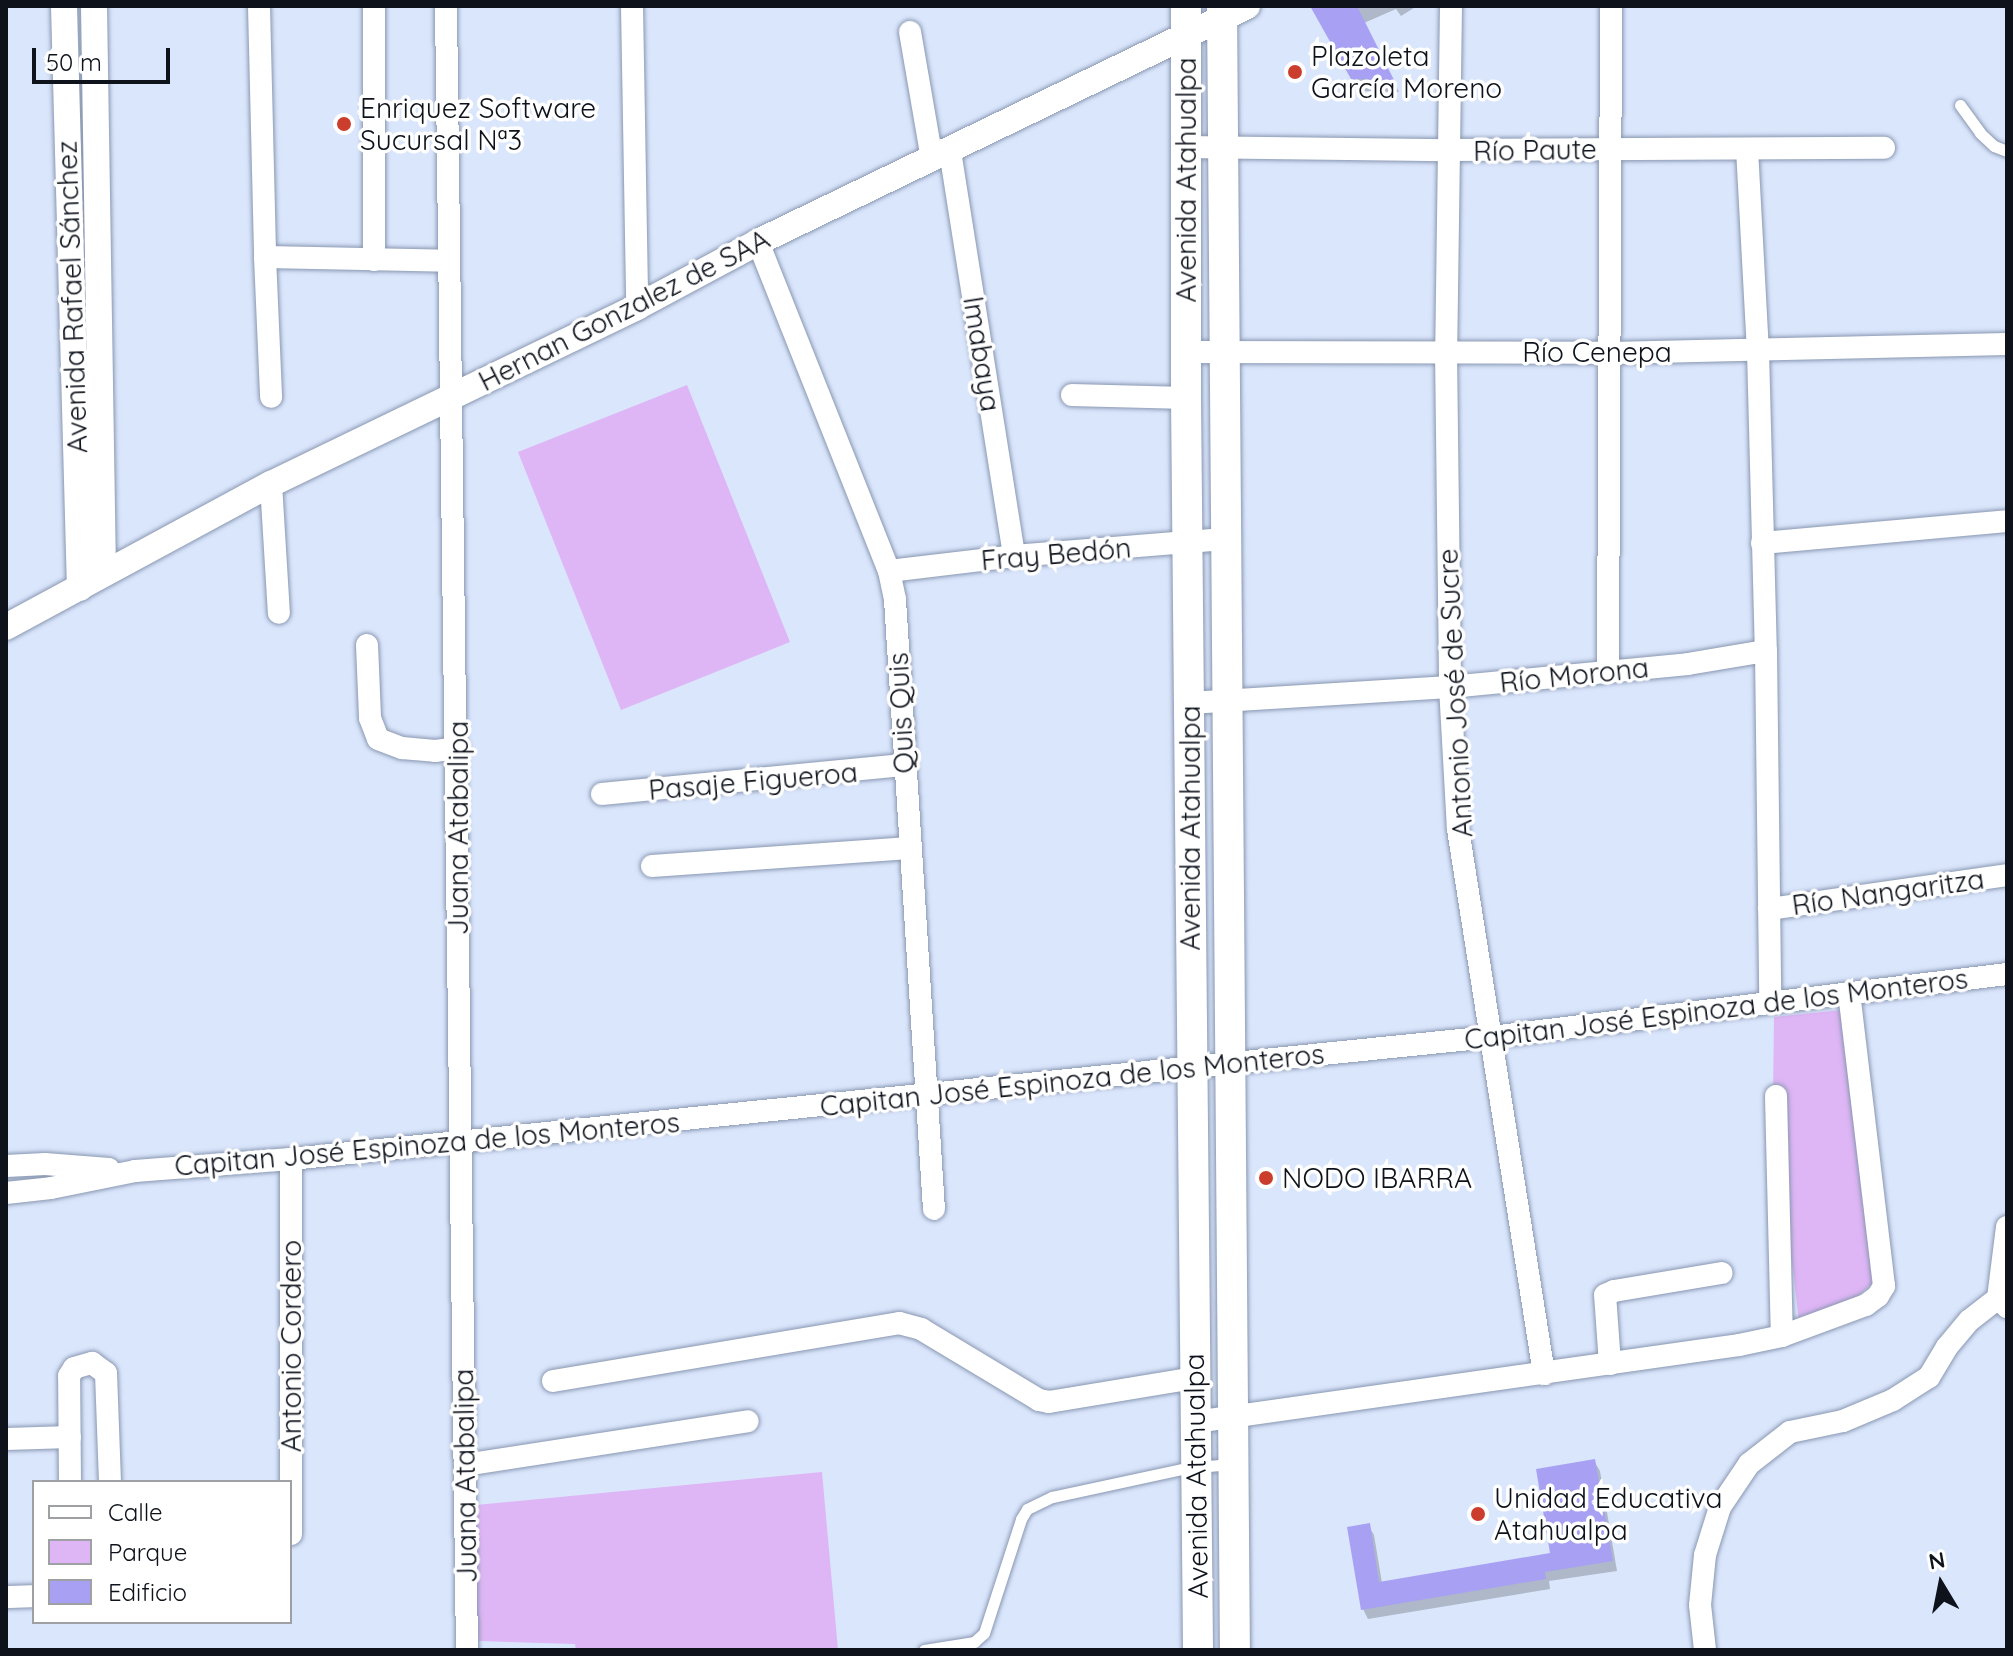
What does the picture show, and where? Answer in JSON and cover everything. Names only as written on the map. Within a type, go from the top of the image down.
[{"type":"main road","name":"Avenida Atahualpa","points":[[1230,10],[1220,150],[1235,1650]]},
{"type":"main road","name":"Avenida Atahualpa","points":[[1186,21],[1186,398],[1198,1650]]},
{"type":"street","name":"Avenida Rafael Sánchez","points":[[64,6],[80,588]]},
{"type":"street","name":"Avenida Rafael Sánchez","points":[[94,6],[103,573]]},
{"type":"street","points":[[259,6],[271,397]]},
{"type":"street","points":[[374,6],[374,260]]},
{"type":"street","name":"Juana Atabalipa","points":[[446,6],[458,748],[459,1141],[467,1650]]},
{"type":"street","points":[[632,6],[637,307]]},
{"type":"street","name":"Antonio José de Sucre","points":[[1451,6],[1446,351],[1450,687],[1458,829],[1544,1374]]},
{"type":"street","points":[[1608,671],[1611,6]]},
{"type":"street","name":"Hernan Gonzalez de SAA","points":[[6,627],[271,484],[637,307],[758,242],[941,155],[1186,21],[1230,10]]},
{"type":"street","name":"Imabaya","points":[[910,32],[941,155],[1014,556]]},
{"type":"street","name":"Río Paute","points":[[1185,147],[1220,150],[1884,148]]},
{"type":"street","points":[[1747,149],[1758,351],[1766,651],[1770,1003]]},
{"type":"street","name":"Quis Quis","points":[[758,242],[889,571],[895,600],[903,765],[934,1209]]},
{"type":"street","points":[[265,257],[449,261]]},
{"type":"street","name":"Río Cenepa","points":[[1187,352],[1611,353],[2007,344]]},
{"type":"street","points":[[1072,395],[1186,398]]},
{"type":"street","points":[[271,484],[279,613]]},
{"type":"street","points":[[1762,543],[2007,521]]},
{"type":"street","name":"Fray Bedón","points":[[889,571],[1014,556],[1224,539]]},
{"type":"street","points":[[367,645],[370,718],[378,739],[402,748],[435,751],[458,748]]},
{"type":"street","name":"Río Morona","points":[[1189,703],[1450,687],[1688,664],[1766,651]]},
{"type":"street","name":"Pasaje Figueroa","points":[[602,794],[903,765]]},
{"type":"street","points":[[652,866],[909,848]]},
{"type":"street","name":"Río Nangaritza","points":[[1769,909],[2007,875]]},
{"type":"street","name":"Capitan José Espinoza de los Monteros","points":[[6,1193],[51,1188],[135,1171],[291,1159],[1491,1037],[2007,974]]},
{"type":"street","points":[[1195,1422],[1544,1374],[1782,1336],[1866,1305],[1878,1296],[1884,1286],[1849,993]]},
{"type":"street","points":[[1776,1096],[1782,1336]]},
{"type":"street","name":"Antonio Cordero","points":[[291,1159],[291,1480]]},
{"type":"street","name":"Capitan José Espinoza de los Monteros","points":[[6,1166],[45,1164],[135,1171]]},
{"type":"street","points":[[1705,1650],[1700,1605],[1705,1555],[1720,1507],[1749,1464],[1790,1432],[1843,1421],[1893,1400],[1929,1377],[1947,1347],[1970,1320],[2003,1302],[2007,1227]]},
{"type":"street","points":[[1610,1364],[1605,1295],[1722,1273]]},
{"type":"street","points":[[553,1381],[899,1323],[921,1329],[1049,1402],[1194,1378]]},
{"type":"street","points":[[70,1480],[69,1376],[74,1368],[92,1363],[106,1373],[110,1480]]},
{"type":"street","points":[[465,1465],[748,1421]]},
{"type":"street","points":[[6,1439],[70,1437]]},
{"type":"street","points":[[6,1597],[32,1596]]},
{"type":"lane","points":[[1960,105],[1980,133],[1994,146],[2007,151]]},
{"type":"lane","points":[[924,1650],[974,1642],[984,1633],[1027,1509],[1052,1497],[1197,1466],[1231,1464]]},
{"type":"green space","points":[[687,385],[790,642],[621,710],[518,452]]},
{"type":"green space","points":[[1842,1010],[1873,1283],[1847,1305],[1799,1322],[1773,1100],[1774,1017]]},
{"type":"green space","points":[[822,1472],[838,1650],[576,1650],[575,1644],[479,1641],[466,1506]]},
{"type":"building","points":[[1310,6],[1357,6],[1394,80],[1351,79]]},
{"type":"building","points":[[1595,1459],[1613,1561],[1545,1572],[1546,1579],[1361,1610],[1347,1527],[1370,1523],[1379,1582],[1550,1553],[1536,1469]]},
{"type":"place","name":"Plazoleta García Moreno","points":[[1295,72]]},
{"type":"place","name":"Enriquez Software Sucursal Nª3","points":[[344,124]]},
{"type":"place","name":"NODO IBARRA","points":[[1266,1178]]},
{"type":"place","name":"Unidad Educativa Atahualpa","points":[[1478,1514]]}]
